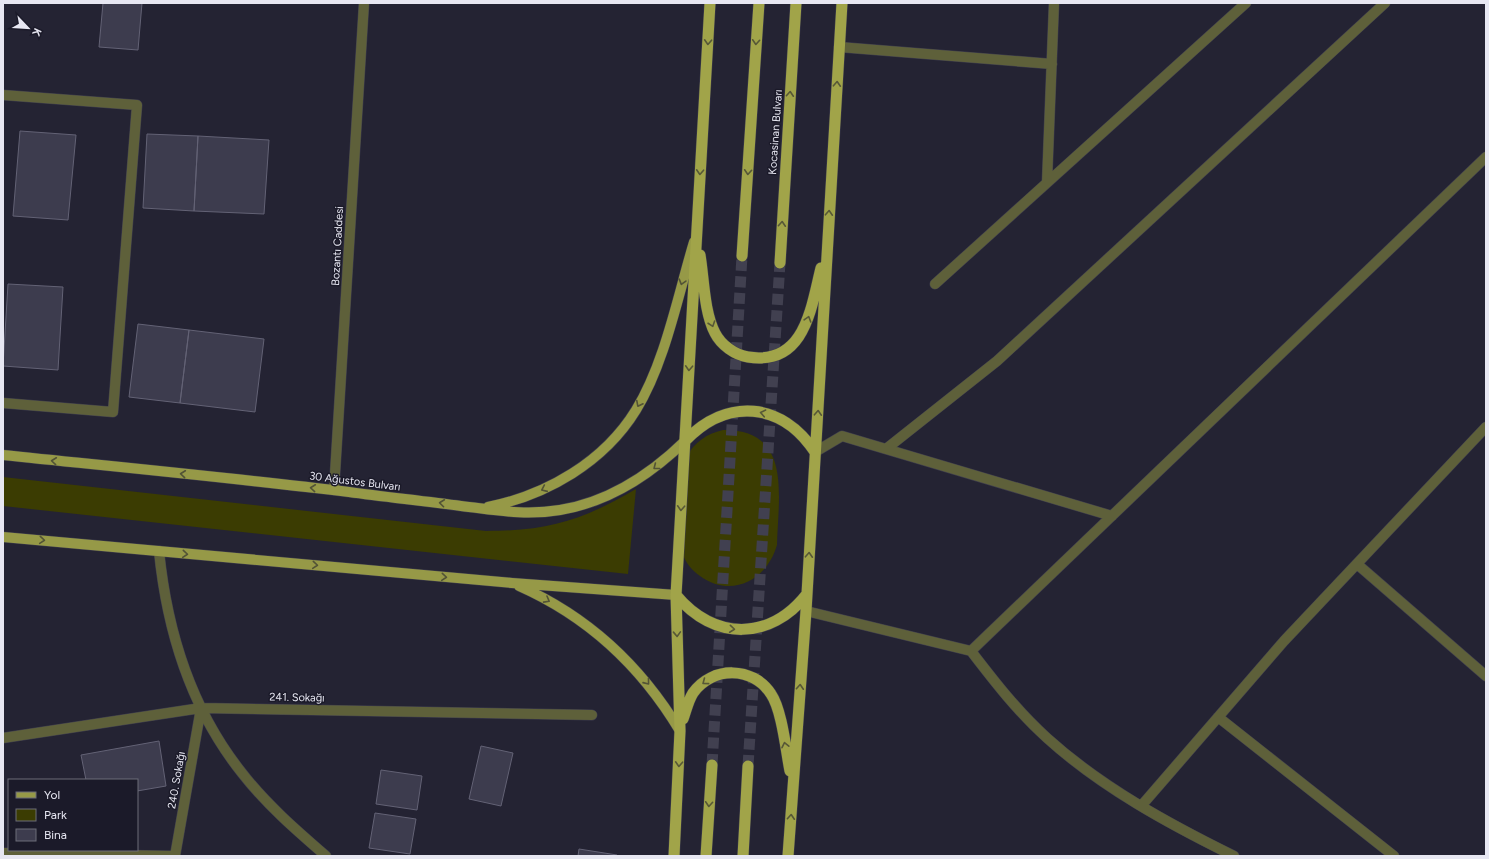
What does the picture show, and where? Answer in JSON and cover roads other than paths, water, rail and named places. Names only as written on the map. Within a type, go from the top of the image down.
[{"type":"highway","points":[[674,856],[680,731],[676,595],[710,3]]},
{"type":"highway","points":[[742,256],[759,3]]},
{"type":"highway","name":"Kocasinan Bulvarı","points":[[780,263],[796,3]]},
{"type":"highway","points":[[788,856],[806,611],[842,3]]},
{"type":"highway","points":[[697,231],[710,317],[716,334],[723,344],[733,351],[745,356],[757,358],[770,357],[782,352],[793,345],[802,334],[807,322],[827,241]]},
{"type":"highway","points":[[685,441],[702,425],[722,414],[753,411],[768,414],[796,428],[807,439],[816,452]]},
{"type":"highway","points":[[676,595],[686,607],[698,617],[726,628],[741,630],[757,628],[786,616],[798,606],[807,594]]},
{"type":"highway","points":[[680,731],[692,694],[700,684],[710,677],[722,673],[746,674],[764,685],[776,704],[793,784]]},
{"type":"highway","points":[[706,856],[712,765]]},
{"type":"highway","points":[[743,856],[748,766]]},
{"type":"main road","points":[[480,508],[511,501],[553,485],[592,459],[623,429],[636,410],[659,360],[697,231]]},
{"type":"main road","name":"30 Ağustos Bulvarı","points":[[3,455],[334,490],[518,514],[562,510],[584,504],[627,486],[667,458],[685,441]]},
{"type":"main road","points":[[3,537],[512,583],[676,595]]},
{"type":"main road","points":[[512,583],[560,607],[604,638],[626,658],[646,681],[665,705],[680,731]]},
{"type":"street","name":"Bozantı Caddesi","points":[[334,490],[364,3]]},
{"type":"street","points":[[1047,182],[1054,3]]},
{"type":"street","points":[[935,284],[1246,3]]},
{"type":"street","points":[[886,449],[997,361],[1385,3]]},
{"type":"street","points":[[839,47],[1052,64]]},
{"type":"street","points":[[3,95],[137,106],[113,412],[3,403]]},
{"type":"street","points":[[971,651],[1486,157]]},
{"type":"street","points":[[1142,805],[1284,641],[1486,427]]},
{"type":"street","points":[[816,452],[842,436],[1112,516]]},
{"type":"street","points":[[159,551],[168,616],[187,678],[201,708],[220,741],[241,772],[266,801],[326,856]]},
{"type":"street","points":[[1357,564],[1486,676]]},
{"type":"street","points":[[806,611],[971,651],[1003,692],[1047,737],[1072,759],[1142,805],[1234,856]]},
{"type":"street","name":"241. Sokağı","points":[[3,738],[201,708],[592,715]]},
{"type":"street","name":"240. Sokağı","points":[[175,856],[201,708]]},
{"type":"street","points":[[1218,717],[1394,856]]},
{"type":"street","points":[[3,852],[175,856]]},
{"type":"tunnel","points":[[712,765],[742,256]]},
{"type":"tunnel","points":[[748,766],[780,263]]}]
